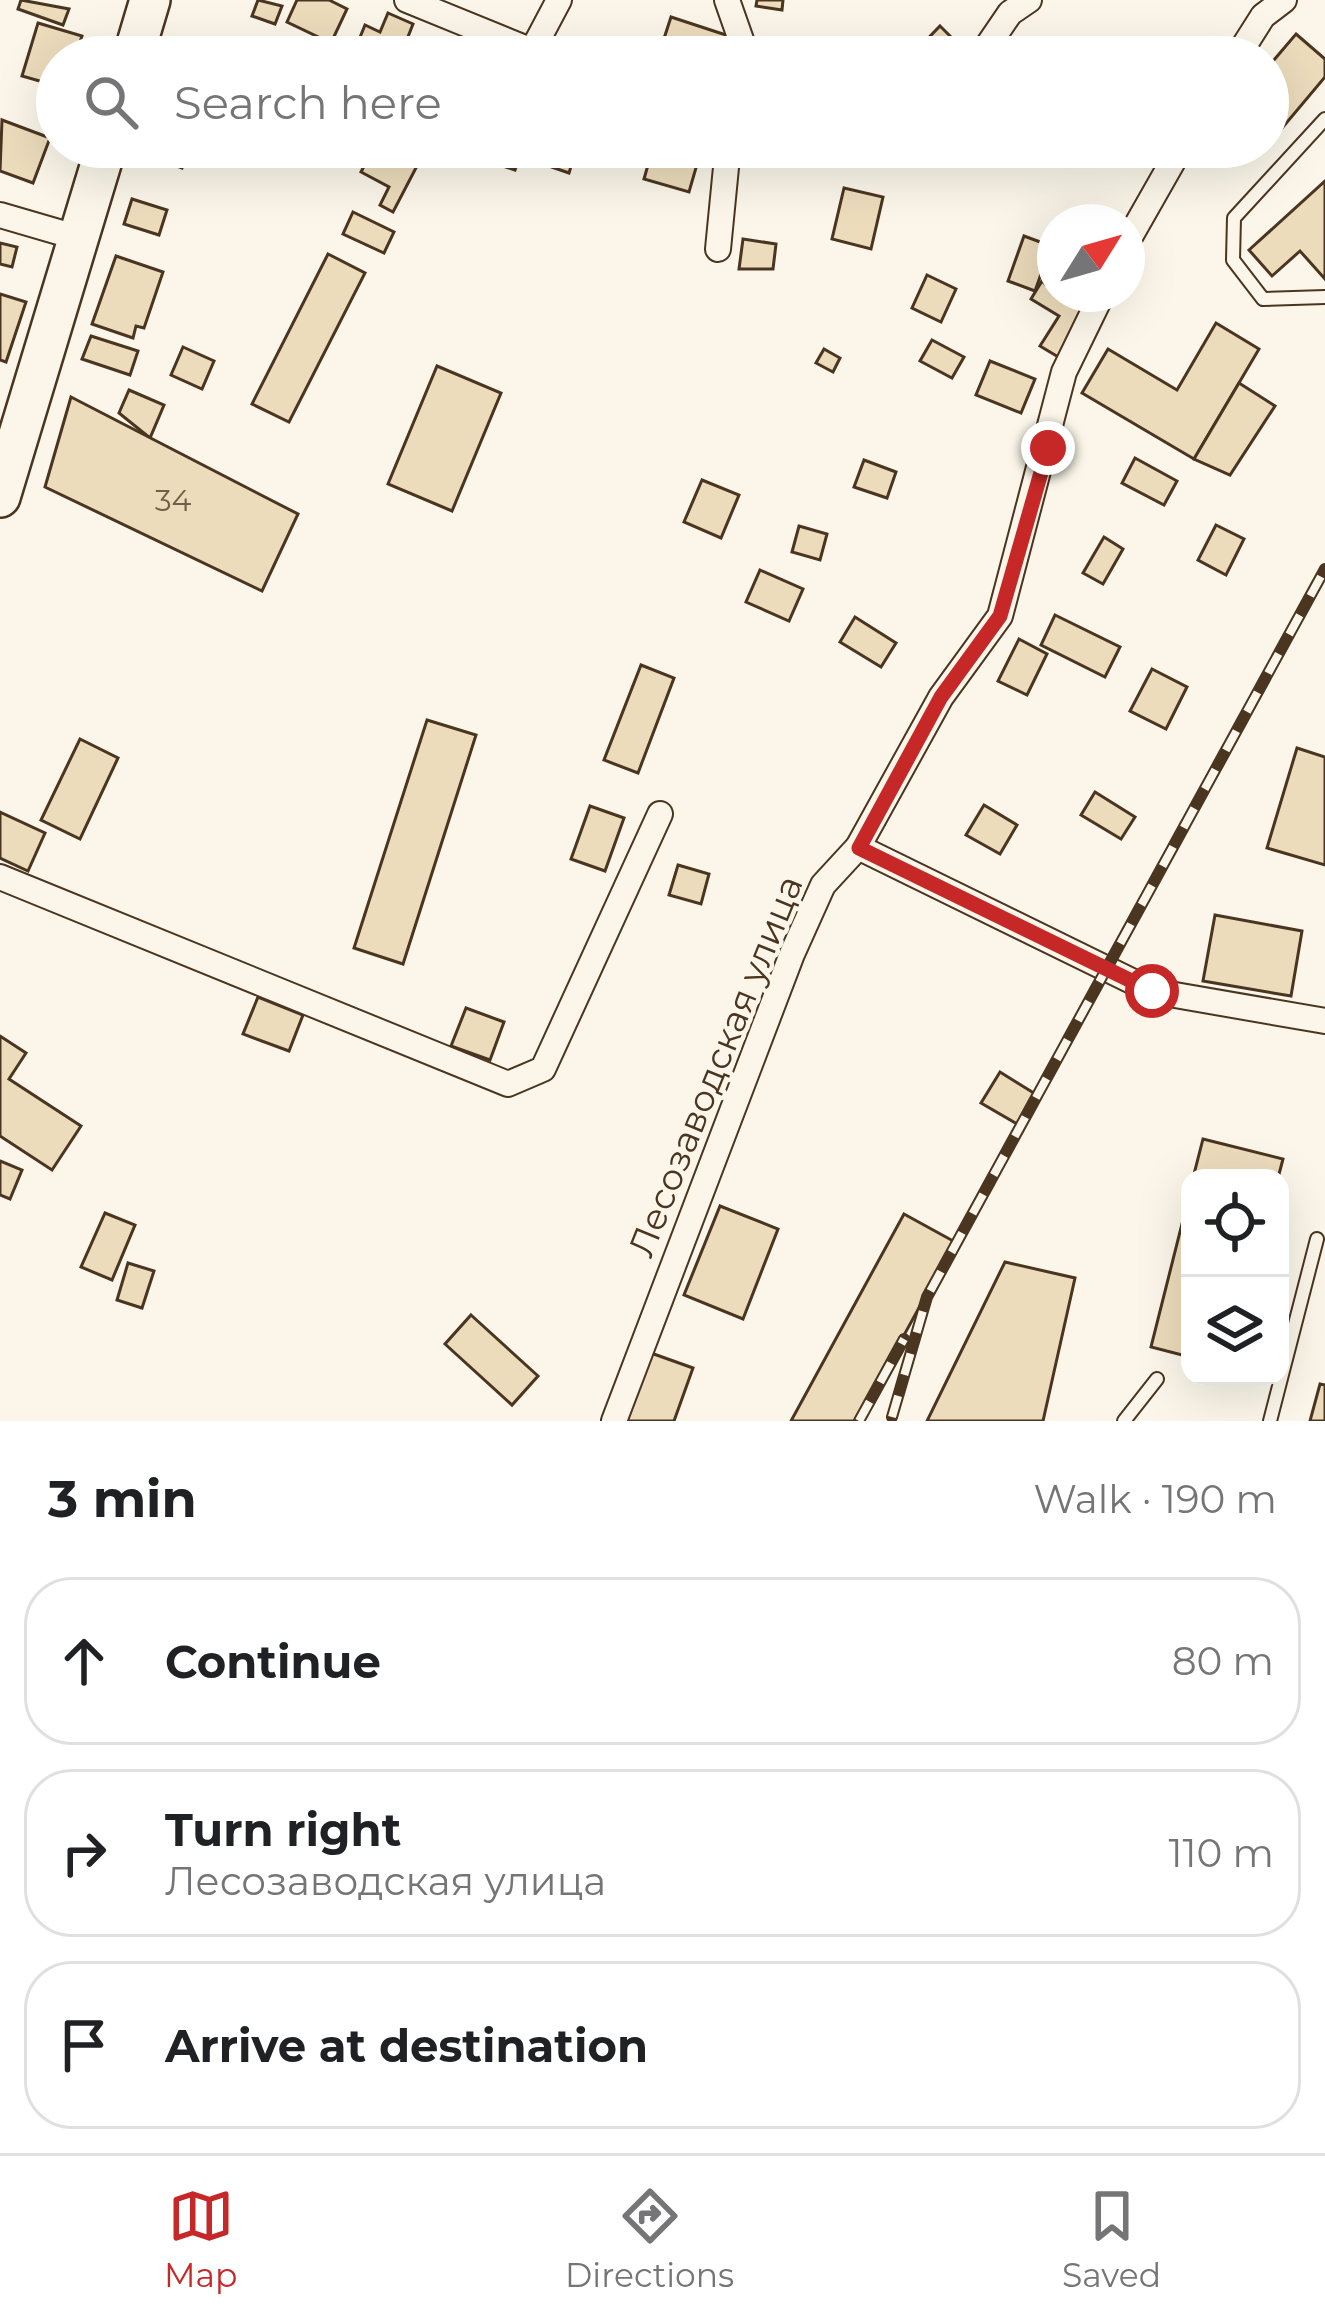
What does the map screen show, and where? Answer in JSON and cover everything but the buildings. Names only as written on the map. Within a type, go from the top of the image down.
[{"type":"main road","points":[[139,36],[150,0]]},
{"type":"main road","points":[[0,497],[100,168]]},
{"type":"street","points":[[406,0],[495,36]]},
{"type":"street","points":[[547,36],[560,0]]},
{"type":"street","points":[[727,0],[740,36]]},
{"type":"street","points":[[994,36],[1010,13],[1029,0]]},
{"type":"street","points":[[1250,36],[1263,16],[1284,0]]},
{"type":"street","points":[[718,249],[726,168]]},
{"type":"street","points":[[1145,210],[1169,168]]},
{"type":"street","points":[[0,215],[79,238]]},
{"type":"street","name":"Лесозаводская улица","points":[[614,1421],[792,954],[823,885],[859,848],[941,697],[1000,616],[1048,448],[1064,372],[1093,312]]},
{"type":"street","points":[[0,877],[508,1084],[542,1069],[660,814]]},
{"type":"street","points":[[859,848],[1152,991],[1325,1021]]},
{"type":"lane","points":[[1289,158],[1325,119]]},
{"type":"lane","points":[[1280,168],[1234,218],[1233,260],[1263,299],[1325,297]]},
{"type":"lane","points":[[1270,1421],[1317,1239]]},
{"type":"lane","points":[[1124,1421],[1156,1379]]},
{"type":"railway","points":[[892,1417],[927,1297],[1325,569]]},
{"type":"railway","points":[[859,1421],[904,1339]]},
{"type":"route","points":[[1048,448],[1000,616],[941,697],[859,848],[1152,991]]}]
